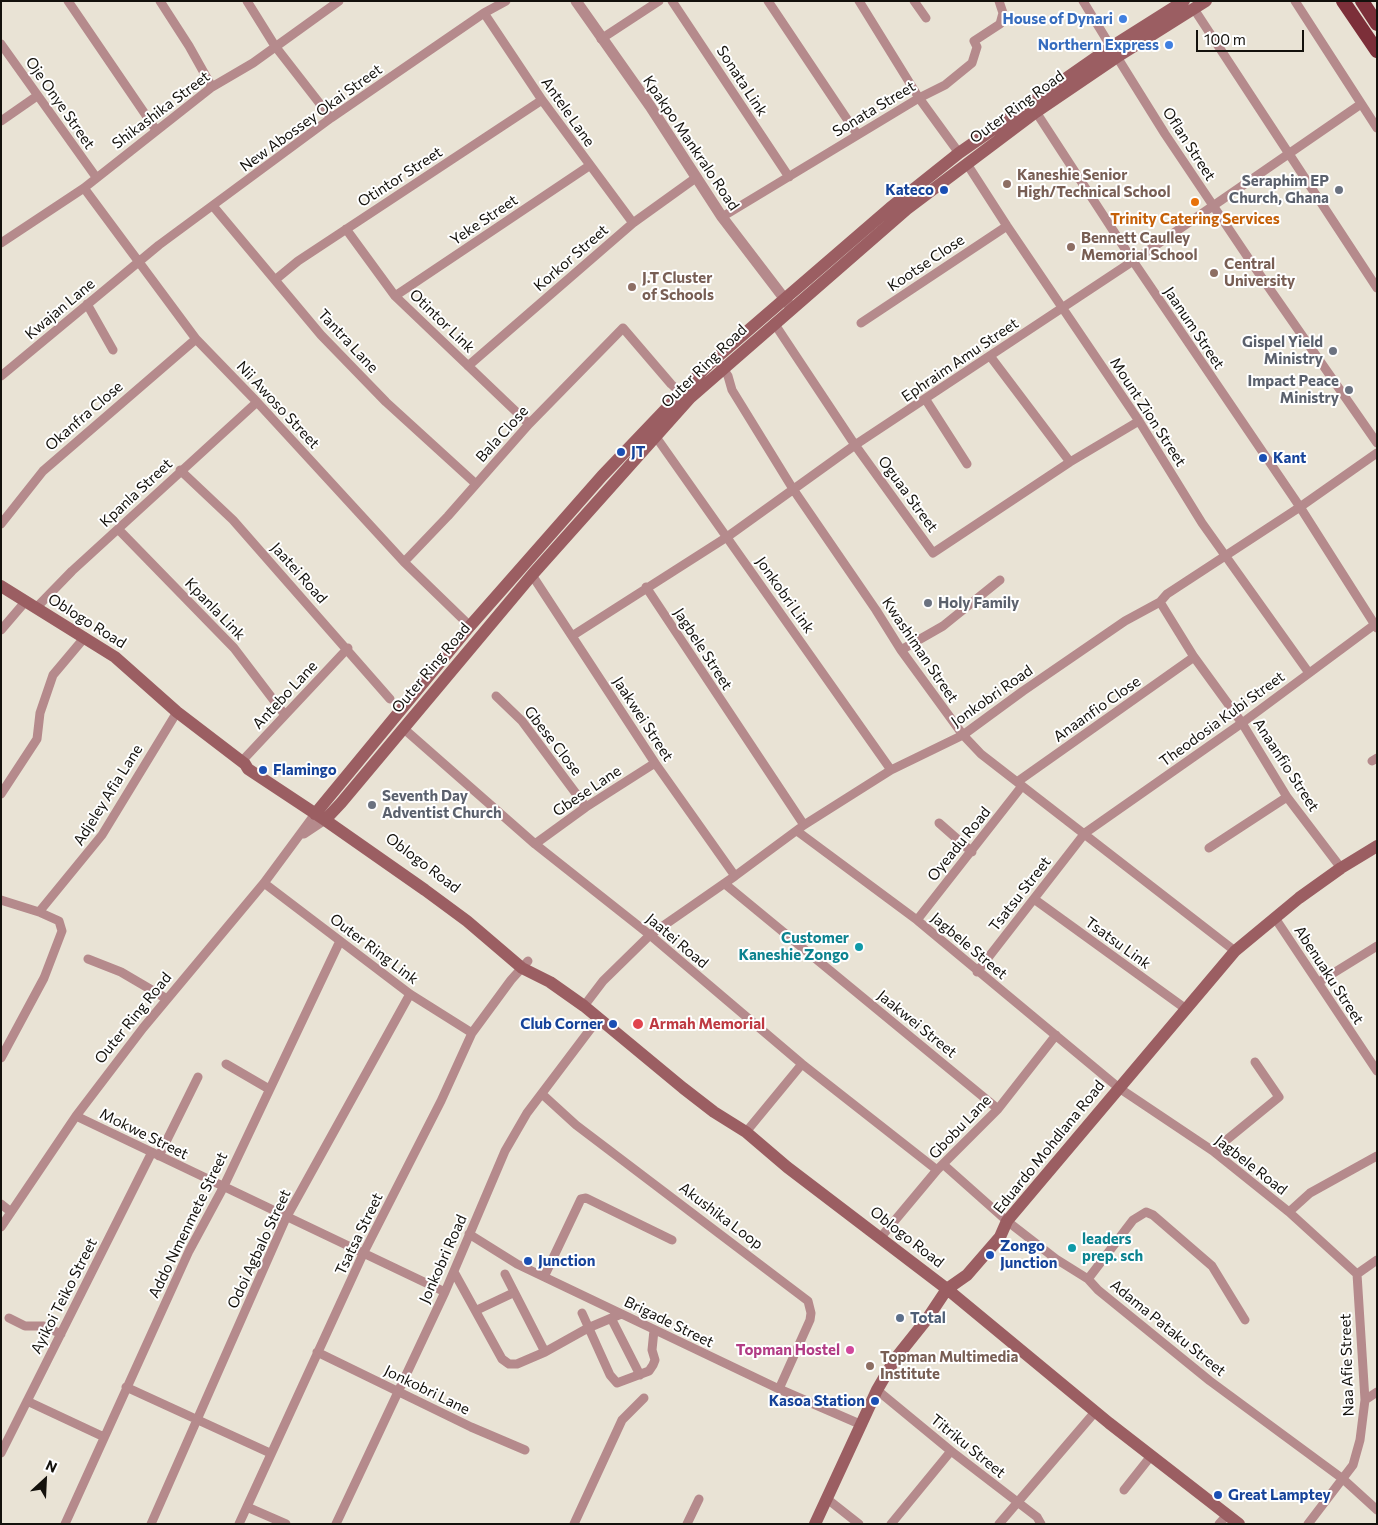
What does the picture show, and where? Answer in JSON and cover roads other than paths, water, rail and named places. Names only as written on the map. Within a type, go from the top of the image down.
[{"type":"highway","points":[[1343,1],[1377,51]]},
{"type":"highway","points":[[1356,1],[1361,8],[1375,18]]},
{"type":"highway","points":[[1362,1],[1375,18]]},
{"type":"main road","name":"Outer Ring Road","points":[[323,814],[403,728],[532,575],[716,367],[784,299],[959,153],[1189,5],[1206,1]]},
{"type":"main road","name":"Outer Ring Road","points":[[323,814],[470,626],[602,476],[681,393],[793,309],[907,209],[1114,52]]},
{"type":"main road","name":"Oblogo Road","points":[[1,586],[115,657],[177,712],[244,762],[248,769],[323,814],[525,965],[584,1006],[691,1094],[746,1132],[787,1167],[947,1289],[1151,1456],[1223,1519],[1239,1524]]},
{"type":"main road","name":"Eduardo Mohdlana Road","points":[[815,1524],[878,1390],[895,1359],[928,1319],[947,1289],[967,1275],[1000,1237],[1008,1220],[1235,951],[1341,868],[1377,846]]},
{"type":"street","points":[[68,1],[156,130]]},
{"type":"street","points":[[160,1],[189,46],[212,87]]},
{"type":"street","points":[[247,1],[275,46],[331,118]]},
{"type":"street","name":"Shikashika Street","points":[[1,243],[84,188],[212,87],[253,63],[339,1]]},
{"type":"street","name":"New Abossey Okai Street","points":[[137,263],[331,118],[484,13],[506,1]]},
{"type":"street","name":"Kpakpo Mankralo Road","points":[[576,1],[697,177],[722,217],[793,309]]},
{"type":"street","points":[[601,38],[659,1]]},
{"type":"street","name":"Sonata Link","points":[[672,1],[789,177]]},
{"type":"street","points":[[859,1],[919,98],[959,153]]},
{"type":"street","points":[[914,1],[926,18]]},
{"type":"street","name":"Sonata Street","points":[[722,217],[857,134],[945,85],[972,63],[976,47],[974,41],[1000,24],[1003,13],[999,1]]},
{"type":"street","name":"Oflan Street","points":[[1083,1],[1213,206],[1377,443]]},
{"type":"street","points":[[1295,1],[1377,128]]},
{"type":"street","points":[[769,2],[857,134]]},
{"type":"street","points":[[1189,5],[1377,288]]},
{"type":"street","name":"Antele Lane","points":[[484,13],[542,100],[633,223]]},
{"type":"street","name":"Oje Onye Street","points":[[1,44],[96,177]]},
{"type":"street","points":[[1,121],[37,96]]},
{"type":"street","name":"Otintor Street","points":[[275,280],[346,229],[542,100]]},
{"type":"street","name":"Ephraim Amu Street","points":[[572,636],[727,537],[855,445],[926,400],[1289,156],[1361,104]]},
{"type":"street","name":"Jaanum Street","points":[[1036,112],[1133,261],[1300,507],[1376,627]]},
{"type":"street","name":"Mount Zion Street","points":[[967,164],[1139,421],[1202,523],[1310,673]]},
{"type":"street","name":"Yeke Street","points":[[395,296],[589,166]]},
{"type":"street","name":"Korkor Street","points":[[468,366],[633,223],[697,177]]},
{"type":"street","name":"Nii Awoso Street","points":[[84,188],[137,263],[196,339],[257,402],[404,562],[470,626]]},
{"type":"street","name":"Tantra Lane","points":[[213,206],[321,335],[386,402],[476,484]]},
{"type":"street","name":"Kootse Close","points":[[861,323],[1007,226]]},
{"type":"street","name":"Otintor Link","points":[[346,229],[395,296],[529,424]]},
{"type":"street","name":"Kwajan Lane","points":[[1,376],[137,263]]},
{"type":"street","points":[[87,304],[113,350]]},
{"type":"street","name":"Oguaa Street","points":[[774,323],[855,445],[933,553],[1070,462],[1139,421]]},
{"type":"street","name":"Bala Close","points":[[404,562],[529,424],[624,328],[671,384],[681,393]]},
{"type":"street","name":"Okanfra Close","points":[[1,524],[43,471],[196,339]]},
{"type":"street","points":[[990,356],[1070,462]]},
{"type":"street","name":"Kwashiman Street","points":[[716,367],[793,489],[876,610],[901,650],[963,735],[981,754],[1235,951]]},
{"type":"street","points":[[926,400],[967,464]]},
{"type":"street","name":"Kpanla Street","points":[[1,630],[72,571],[180,470],[257,402]]},
{"type":"street","name":"Jonkobri Link","points":[[656,437],[891,770]]},
{"type":"street","name":"Jonkobri Road","points":[[584,1006],[603,982],[650,935],[725,884],[800,828],[891,770],[963,735],[1125,621],[1160,602],[1167,594],[1300,507],[1377,453]]},
{"type":"street","name":"Jaatei Road","points":[[180,470],[233,520],[348,648],[390,699]]},
{"type":"street","name":"Kpanla Link","points":[[118,530],[234,648],[285,714]]},
{"type":"street","name":"Jaakwei Street","points":[[532,575],[655,763],[735,876]]},
{"type":"street","points":[[901,650],[943,626],[1000,580]]},
{"type":"street","name":"Jagbele Street","points":[[646,588],[800,828],[916,920],[1119,1088]]},
{"type":"street","name":"Anaanfio Street","points":[[1160,602],[1194,657],[1242,723],[1287,797],[1341,868]]},
{"type":"street","name":"Theodosia Kubi Street","points":[[1085,833],[1376,627]]},
{"type":"street","points":[[1,794],[36,739],[40,713],[53,675],[85,637]]},
{"type":"street","name":"Antebo Lane","points":[[244,762],[285,714],[348,648]]},
{"type":"street","name":"Anaanfio Close","points":[[1020,784],[1194,657]]},
{"type":"street","name":"Gbese Close","points":[[496,696],[522,721],[586,807]]},
{"type":"street","name":"Adjeley Afia Lane","points":[[39,912],[96,843],[177,712]]},
{"type":"street","name":"Jaatei Road","points":[[403,728],[535,844],[650,935],[802,1064],[941,1167]]},
{"type":"street","name":"Gbese Lane","points":[[535,844],[586,807],[655,763]]},
{"type":"street","name":"Oyeadu Road","points":[[916,920],[972,852],[1020,784]]},
{"type":"street","points":[[1209,848],[1287,797]]},
{"type":"street","name":"Outer Ring Road","points":[[1,1227],[76,1116],[167,999],[300,837],[323,814]]},
{"type":"street","points":[[939,823],[972,852]]},
{"type":"street","name":"Tsatsu Street","points":[[977,972],[1085,833]]},
{"type":"street","name":"Outer Ring Link","points":[[264,883],[410,994],[472,1033]]},
{"type":"street","name":"Jaakwei Street","points":[[725,884],[998,1108]]},
{"type":"street","name":"Tsatsu Link","points":[[1034,899],[1186,1009]]},
{"type":"street","points":[[1,900],[39,912],[59,921],[62,931],[44,978],[1,1058]]},
{"type":"street","name":"Abenuaku Street","points":[[1276,918],[1377,1072]]},
{"type":"street","name":"Addo Nmenmete Street","points":[[65,1524],[189,1251],[223,1188],[340,941]]},
{"type":"street","points":[[1319,982],[1377,946]]},
{"type":"street","points":[[88,959],[121,972],[167,999]]},
{"type":"street","name":"Tsatsa Street","points":[[239,1524],[363,1254],[441,1101],[472,1033],[489,1008],[525,965]]},
{"type":"street","name":"Odoi Agbalo Street","points":[[151,1524],[286,1218],[410,994]]},
{"type":"street","name":"Jonkobri Road","points":[[336,1524],[445,1292],[506,1151],[527,1113],[598,1019]]},
{"type":"street","name":"Gbobu Lane","points":[[881,1237],[941,1167],[998,1108],[1056,1036]]},
{"type":"street","points":[[1213,1151],[1279,1097],[1255,1062]]},
{"type":"street","points":[[226,1064],[269,1089]]},
{"type":"street","points":[[746,1132],[802,1064]]},
{"type":"street","name":"Ayikoi Teiko Street","points":[[1,1453],[155,1154],[198,1077]]},
{"type":"street","name":"Jagbele Road","points":[[1119,1088],[1213,1151],[1289,1212],[1357,1274]]},
{"type":"street","name":"Akushika Loop","points":[[542,1094],[576,1125],[808,1301],[812,1313],[810,1320],[779,1389]]},
{"type":"street","name":"Mokwe Street","points":[[76,1116],[223,1188],[445,1292]]},
{"type":"street","points":[[1289,1212],[1310,1193],[1377,1156]]},
{"type":"street","name":"Adama Pataku Street","points":[[941,1167],[1056,1259],[1088,1279],[1098,1290],[1210,1381],[1343,1478],[1377,1510]]},
{"type":"street","points":[[544,1277],[581,1199],[586,1198],[672,1240]]},
{"type":"street","points":[[1,1204],[11,1212]]},
{"type":"street","points":[[1088,1279],[1133,1220],[1146,1212],[1153,1215],[1212,1266],[1245,1320]]},
{"type":"street","name":"Brigade Street","points":[[469,1234],[517,1264],[779,1389],[862,1425]]},
{"type":"street","points":[[1357,1274],[1377,1260]]},
{"type":"street","points":[[454,1272],[477,1310],[502,1359],[509,1364],[517,1364],[545,1352],[588,1328],[621,1314]]},
{"type":"street","points":[[505,1274],[513,1293],[545,1352]]},
{"type":"street","name":"Naa Afie Street","points":[[1308,1524],[1355,1460],[1365,1414],[1357,1274]]},
{"type":"street","points":[[477,1310],[513,1293]]},
{"type":"street","points":[[582,1313],[614,1381],[624,1382],[649,1371],[656,1360],[652,1350],[654,1330]]},
{"type":"street","points":[[9,1318],[25,1326],[44,1326],[61,1334]]},
{"type":"street","points":[[611,1318],[640,1374]]},
{"type":"street","name":"Jonkobri Lane","points":[[317,1352],[526,1450]]},
{"type":"street","points":[[126,1387],[270,1453]]},
{"type":"street","name":"Titriku Street","points":[[878,1390],[951,1451],[1036,1517],[1041,1524]]},
{"type":"street","points":[[1365,1400],[1377,1392]]},
{"type":"street","points":[[574,1524],[622,1420],[644,1398]]},
{"type":"street","points":[[27,1401],[104,1437]]},
{"type":"street","points":[[999,1524],[1095,1412]]},
{"type":"street","points":[[891,1524],[951,1451]]},
{"type":"street","points":[[1124,1490],[1151,1456]]},
{"type":"street","points":[[687,1524],[699,1498]]},
{"type":"street","points":[[826,1498],[859,1524]]},
{"type":"street","points":[[247,1507],[286,1524]]},
{"type":"place","name":"House of Dynari","points":[[1123,19]]},
{"type":"place","name":"Northern Express","points":[[1169,45]]},
{"type":"place","name":"Kaneshie Senior High/Technical School","points":[[1007,184]]},
{"type":"place","name":"Kateco","points":[[944,190]]},
{"type":"place","name":"Seraphim EP Church, Ghana","points":[[1339,190]]},
{"type":"place","name":"Trinity Catering Services","points":[[1195,202]]},
{"type":"place","name":"Bennett Caulley Memorial School","points":[[1071,247]]},
{"type":"place","name":"Central University","points":[[1214,273]]},
{"type":"place","name":"J.T Cluster of Schools","points":[[632,287]]},
{"type":"place","name":"Gispel Yield Ministry","points":[[1333,351]]},
{"type":"place","name":"Impact Peace Ministry","points":[[1349,390]]},
{"type":"place","name":"JT","points":[[621,452]]},
{"type":"place","name":"Kant","points":[[1263,458]]},
{"type":"place","name":"Holy Family","points":[[928,603]]},
{"type":"place","name":"Flamingo","points":[[263,770]]},
{"type":"place","name":"Seventh Day Adventist Church","points":[[372,805]]},
{"type":"place","name":"Customer Kaneshie Zongo","points":[[859,947]]},
{"type":"place","name":"Club Corner","points":[[613,1024]]},
{"type":"place","name":"Armah Memorial","points":[[638,1024]]},
{"type":"place","name":"leaders prep. sch","points":[[1072,1248]]},
{"type":"place","name":"Zongo Junction","points":[[990,1255]]},
{"type":"place","name":"Junction","points":[[528,1261]]},
{"type":"place","name":"Total","points":[[900,1318]]},
{"type":"place","name":"Topman Hostel","points":[[850,1350]]},
{"type":"place","name":"Topman Multimedia Institute","points":[[870,1366]]},
{"type":"place","name":"Kasoa Station","points":[[875,1401]]},
{"type":"place","name":"Great Lamptey","points":[[1218,1495]]}]
